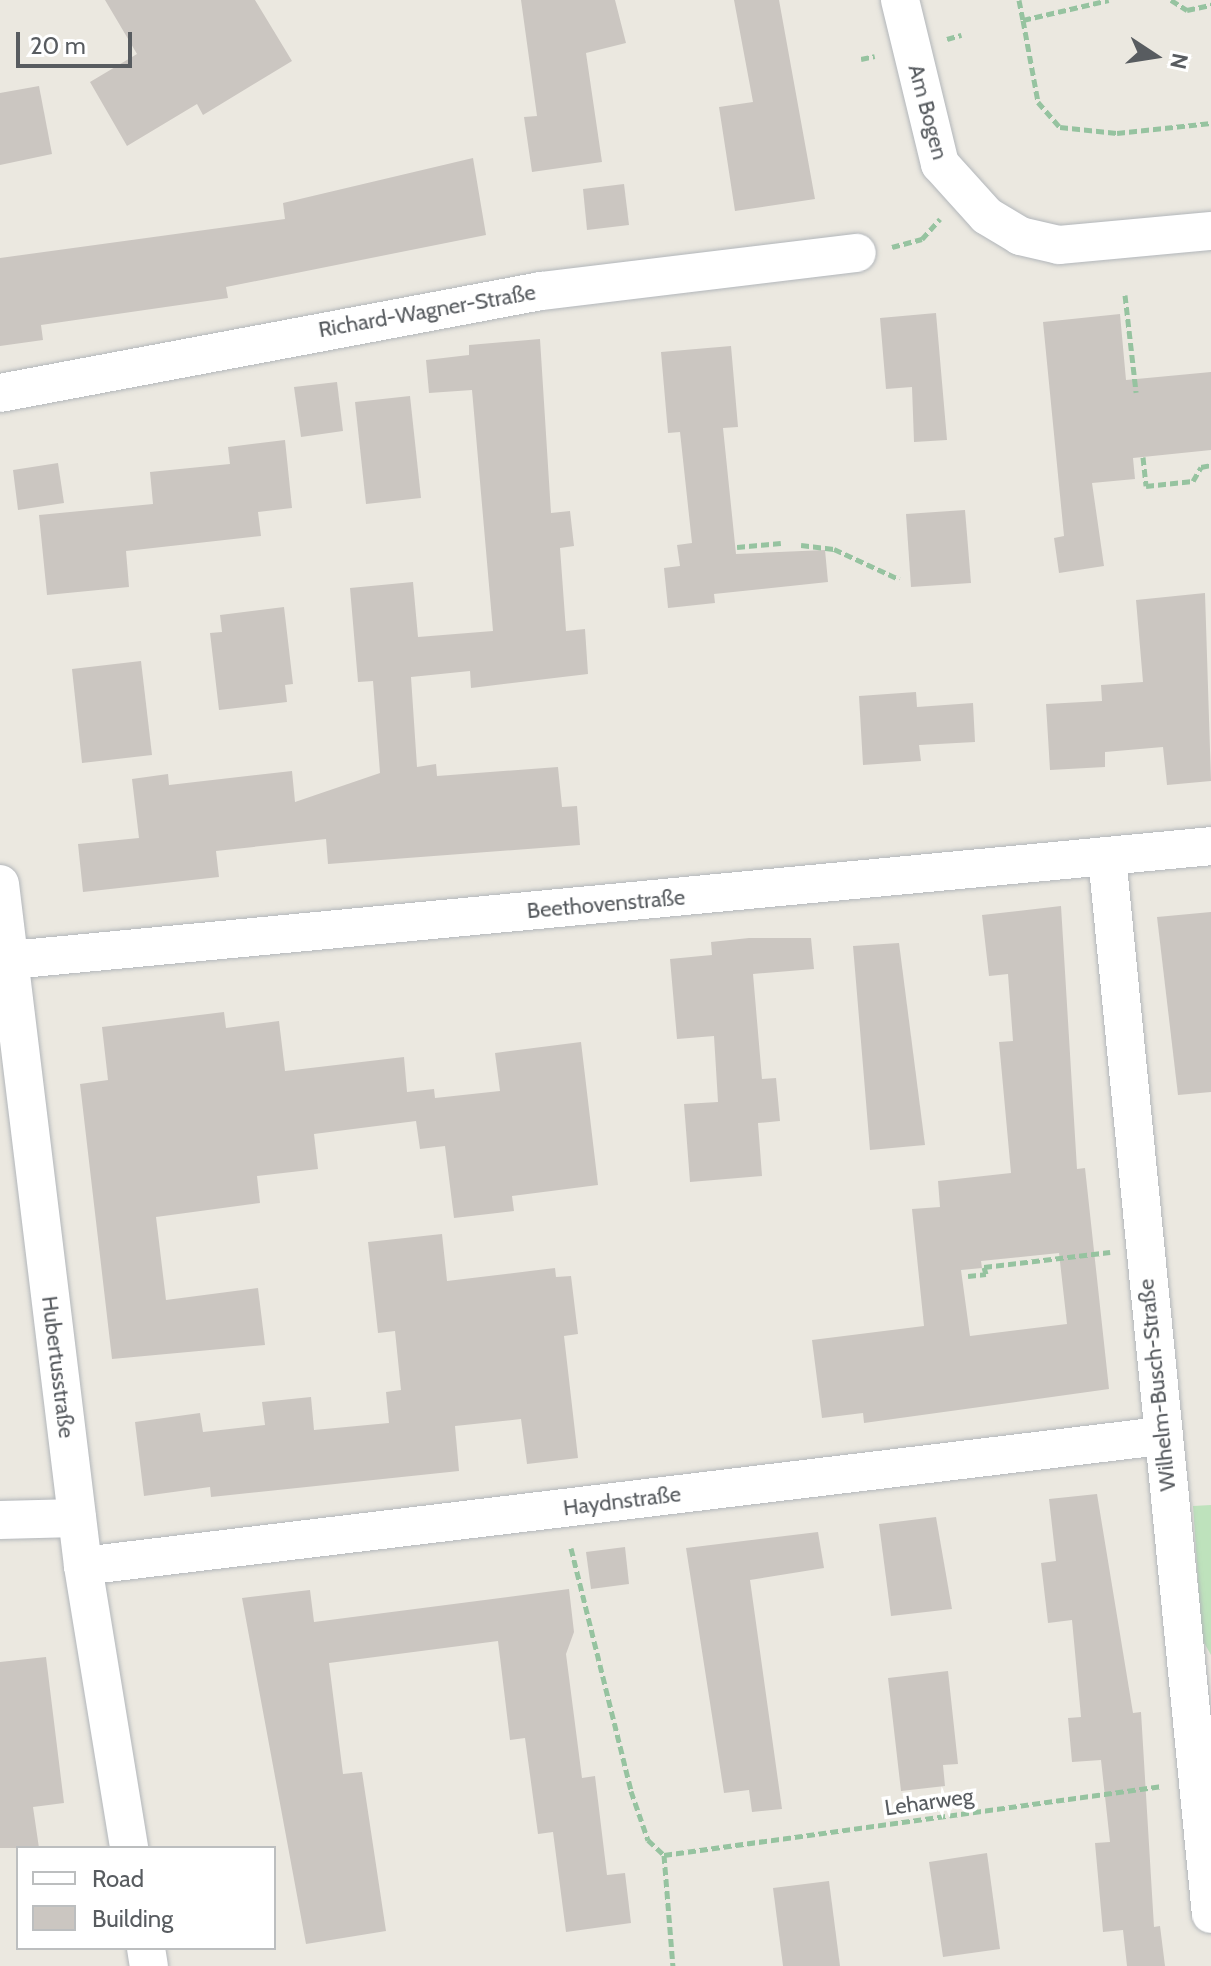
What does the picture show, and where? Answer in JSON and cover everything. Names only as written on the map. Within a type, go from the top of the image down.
[{"type":"street","name":"Am Bogen","points":[[900,0],[940,164],[987,216],[1020,236],[1059,245],[1211,231]]},
{"type":"street","name":"Richard-Wagner-Straße","points":[[0,393],[541,291],[857,253]]},
{"type":"street","name":"Beethovenstraße","points":[[5,960],[1211,846]]},
{"type":"street","name":"Wilhelm-Busch-Straße","points":[[1107,856],[1161,1436],[1201,1699],[1198,1781],[1211,1914]]},
{"type":"street","name":"Hubertusstraße","points":[[0,884],[5,960],[83,1566],[129,1846]]},
{"type":"street","name":"Haydnstraße","points":[[83,1566],[1161,1436]]},
{"type":"street","points":[[0,1520],[77,1518]]},
{"type":"path","points":[[1019,0],[1038,102],[1060,127],[1117,133],[1211,123]]},
{"type":"path","points":[[1023,20],[1109,0]]},
{"type":"path","points":[[1171,0],[1195,11],[1211,5]]},
{"type":"path","points":[[1125,295],[1136,392]]},
{"type":"path","points":[[1143,457],[1146,486],[1193,481],[1201,467],[1211,465]]},
{"type":"path","points":[[737,547],[781,543]]},
{"type":"path","points":[[801,545],[834,549],[899,579]]},
{"type":"path","points":[[968,1276],[986,1274],[984,1267],[1119,1252]]},
{"type":"path","points":[[571,1548],[578,1593],[631,1791],[648,1840],[664,1855],[666,1918],[673,1966]]},
{"type":"path","name":"Leharweg","points":[[664,1855],[1198,1781]]},
{"type":"green space","points":[[1211,1505],[1211,1655],[1202,1639],[1193,1506]]},
{"type":"building","points":[[105,0],[255,0],[292,61],[203,115],[197,104],[127,146],[90,82],[137,54]]},
{"type":"building","points":[[521,0],[615,0],[626,43],[586,53],[602,162],[532,172],[524,117],[537,116]]},
{"type":"building","points":[[734,0],[779,0],[815,199],[735,211],[719,107],[753,102]]},
{"type":"building","points":[[39,86],[52,154],[0,165],[0,93]]},
{"type":"building","points":[[473,158],[486,235],[226,287],[228,298],[41,325],[43,340],[0,346],[0,258],[285,219],[283,203]]},
{"type":"building","points":[[624,184],[629,225],[587,230],[583,189]]},
{"type":"building","points":[[936,313],[947,440],[914,442],[912,387],[886,389],[880,318]]},
{"type":"building","points":[[1120,314],[1126,380],[1211,372],[1211,450],[1133,458],[1135,479],[1092,483],[1104,566],[1059,573],[1054,538],[1064,536],[1043,322]]},
{"type":"building","points":[[540,339],[551,513],[570,511],[574,546],[560,548],[566,631],[585,629],[588,674],[471,688],[470,671],[411,677],[417,767],[436,764],[437,776],[558,767],[562,807],[577,806],[580,845],[328,864],[326,839],[216,851],[219,877],[83,892],[78,844],[139,838],[132,779],[168,774],[169,785],[292,771],[295,802],[380,773],[373,681],[358,682],[350,588],[413,582],[418,637],[493,631],[472,390],[429,393],[426,360],[469,355],[469,345]]},
{"type":"building","points":[[731,346],[738,427],[723,428],[736,554],[825,550],[828,582],[714,594],[715,603],[668,608],[664,568],[680,566],[677,545],[692,543],[680,432],[668,433],[661,352]]},
{"type":"building","points":[[337,382],[343,431],[301,437],[294,387]]},
{"type":"building","points":[[410,396],[421,498],[366,504],[355,402]]},
{"type":"building","points":[[285,440],[292,508],[258,512],[261,536],[126,551],[129,587],[47,595],[39,515],[153,504],[150,472],[230,464],[228,447]]},
{"type":"building","points":[[58,463],[64,503],[18,510],[13,470]]},
{"type":"building","points":[[965,510],[971,583],[911,587],[906,514]]},
{"type":"building","points":[[1205,593],[1211,781],[1167,785],[1163,747],[1105,752],[1105,767],[1050,770],[1046,704],[1102,701],[1101,685],[1143,682],[1136,600]]},
{"type":"building","points":[[284,607],[293,684],[285,685],[287,702],[219,710],[210,633],[222,632],[220,615]]},
{"type":"building","points":[[141,661],[152,755],[82,763],[72,669]]},
{"type":"building","points":[[916,692],[917,707],[973,703],[975,742],[919,745],[921,761],[863,765],[859,696]]},
{"type":"building","points":[[1061,906],[1077,1169],[1085,1168],[1109,1389],[864,1423],[863,1413],[822,1418],[812,1340],[924,1326],[912,1209],[940,1207],[938,1181],[1011,1173],[999,1042],[1013,1041],[1008,974],[989,976],[982,915]],"holes":[[[1059,1253],[1067,1324],[970,1336],[961,1270],[982,1268],[981,1261]]]},
{"type":"building","points":[[1211,912],[1211,1092],[1178,1095],[1157,917]]},
{"type":"building","points":[[749,938],[811,938],[814,969],[753,974],[762,1079],[776,1078],[780,1121],[758,1123],[762,1176],[690,1182],[684,1104],[718,1102],[714,1036],[677,1039],[670,959],[712,955],[711,942]]},
{"type":"building","points":[[899,943],[925,1145],[870,1150],[853,946]]},
{"type":"building","points":[[224,1012],[226,1028],[279,1021],[285,1071],[404,1057],[407,1092],[434,1089],[435,1098],[500,1091],[495,1053],[581,1042],[598,1185],[512,1196],[514,1211],[454,1218],[445,1146],[420,1149],[416,1121],[314,1134],[318,1169],[257,1176],[260,1203],[156,1217],[166,1300],[258,1288],[265,1345],[112,1359],[80,1084],[108,1080],[102,1027]]},
{"type":"building","points":[[442,1234],[447,1281],[555,1268],[556,1277],[571,1276],[578,1334],[564,1336],[578,1458],[527,1464],[521,1419],[455,1426],[459,1471],[211,1497],[210,1487],[144,1496],[135,1422],[200,1413],[203,1432],[265,1425],[262,1402],[311,1397],[314,1430],[389,1423],[386,1392],[401,1390],[395,1331],[378,1333],[368,1242]]},
{"type":"building","points":[[1097,1494],[1133,1713],[1141,1712],[1154,1927],[1160,1926],[1165,1966],[1127,1966],[1123,1930],[1103,1932],[1095,1843],[1110,1842],[1101,1760],[1072,1762],[1068,1718],[1081,1717],[1072,1620],[1048,1623],[1041,1563],[1056,1561],[1049,1499]]},
{"type":"building","points":[[936,1517],[952,1609],[891,1616],[879,1524]]},
{"type":"building","points":[[818,1532],[824,1568],[750,1580],[782,1809],[752,1812],[749,1790],[724,1793],[686,1548]]},
{"type":"building","points":[[625,1547],[629,1584],[591,1589],[586,1552]]},
{"type":"building","points":[[569,1589],[574,1632],[566,1654],[582,1778],[595,1776],[607,1875],[625,1873],[631,1923],[566,1932],[553,1832],[538,1834],[525,1738],[510,1740],[498,1641],[329,1663],[343,1774],[362,1772],[386,1931],[306,1944],[242,1598],[310,1590],[314,1622]]},
{"type":"building","points":[[46,1657],[64,1803],[33,1807],[39,1846],[0,1848],[0,1662]]},
{"type":"building","points":[[948,1671],[958,1764],[943,1765],[945,1786],[901,1791],[888,1678]]},
{"type":"building","points":[[987,1853],[1000,1949],[943,1957],[929,1862]]},
{"type":"building","points":[[829,1881],[840,1966],[783,1966],[773,1888]]}]
